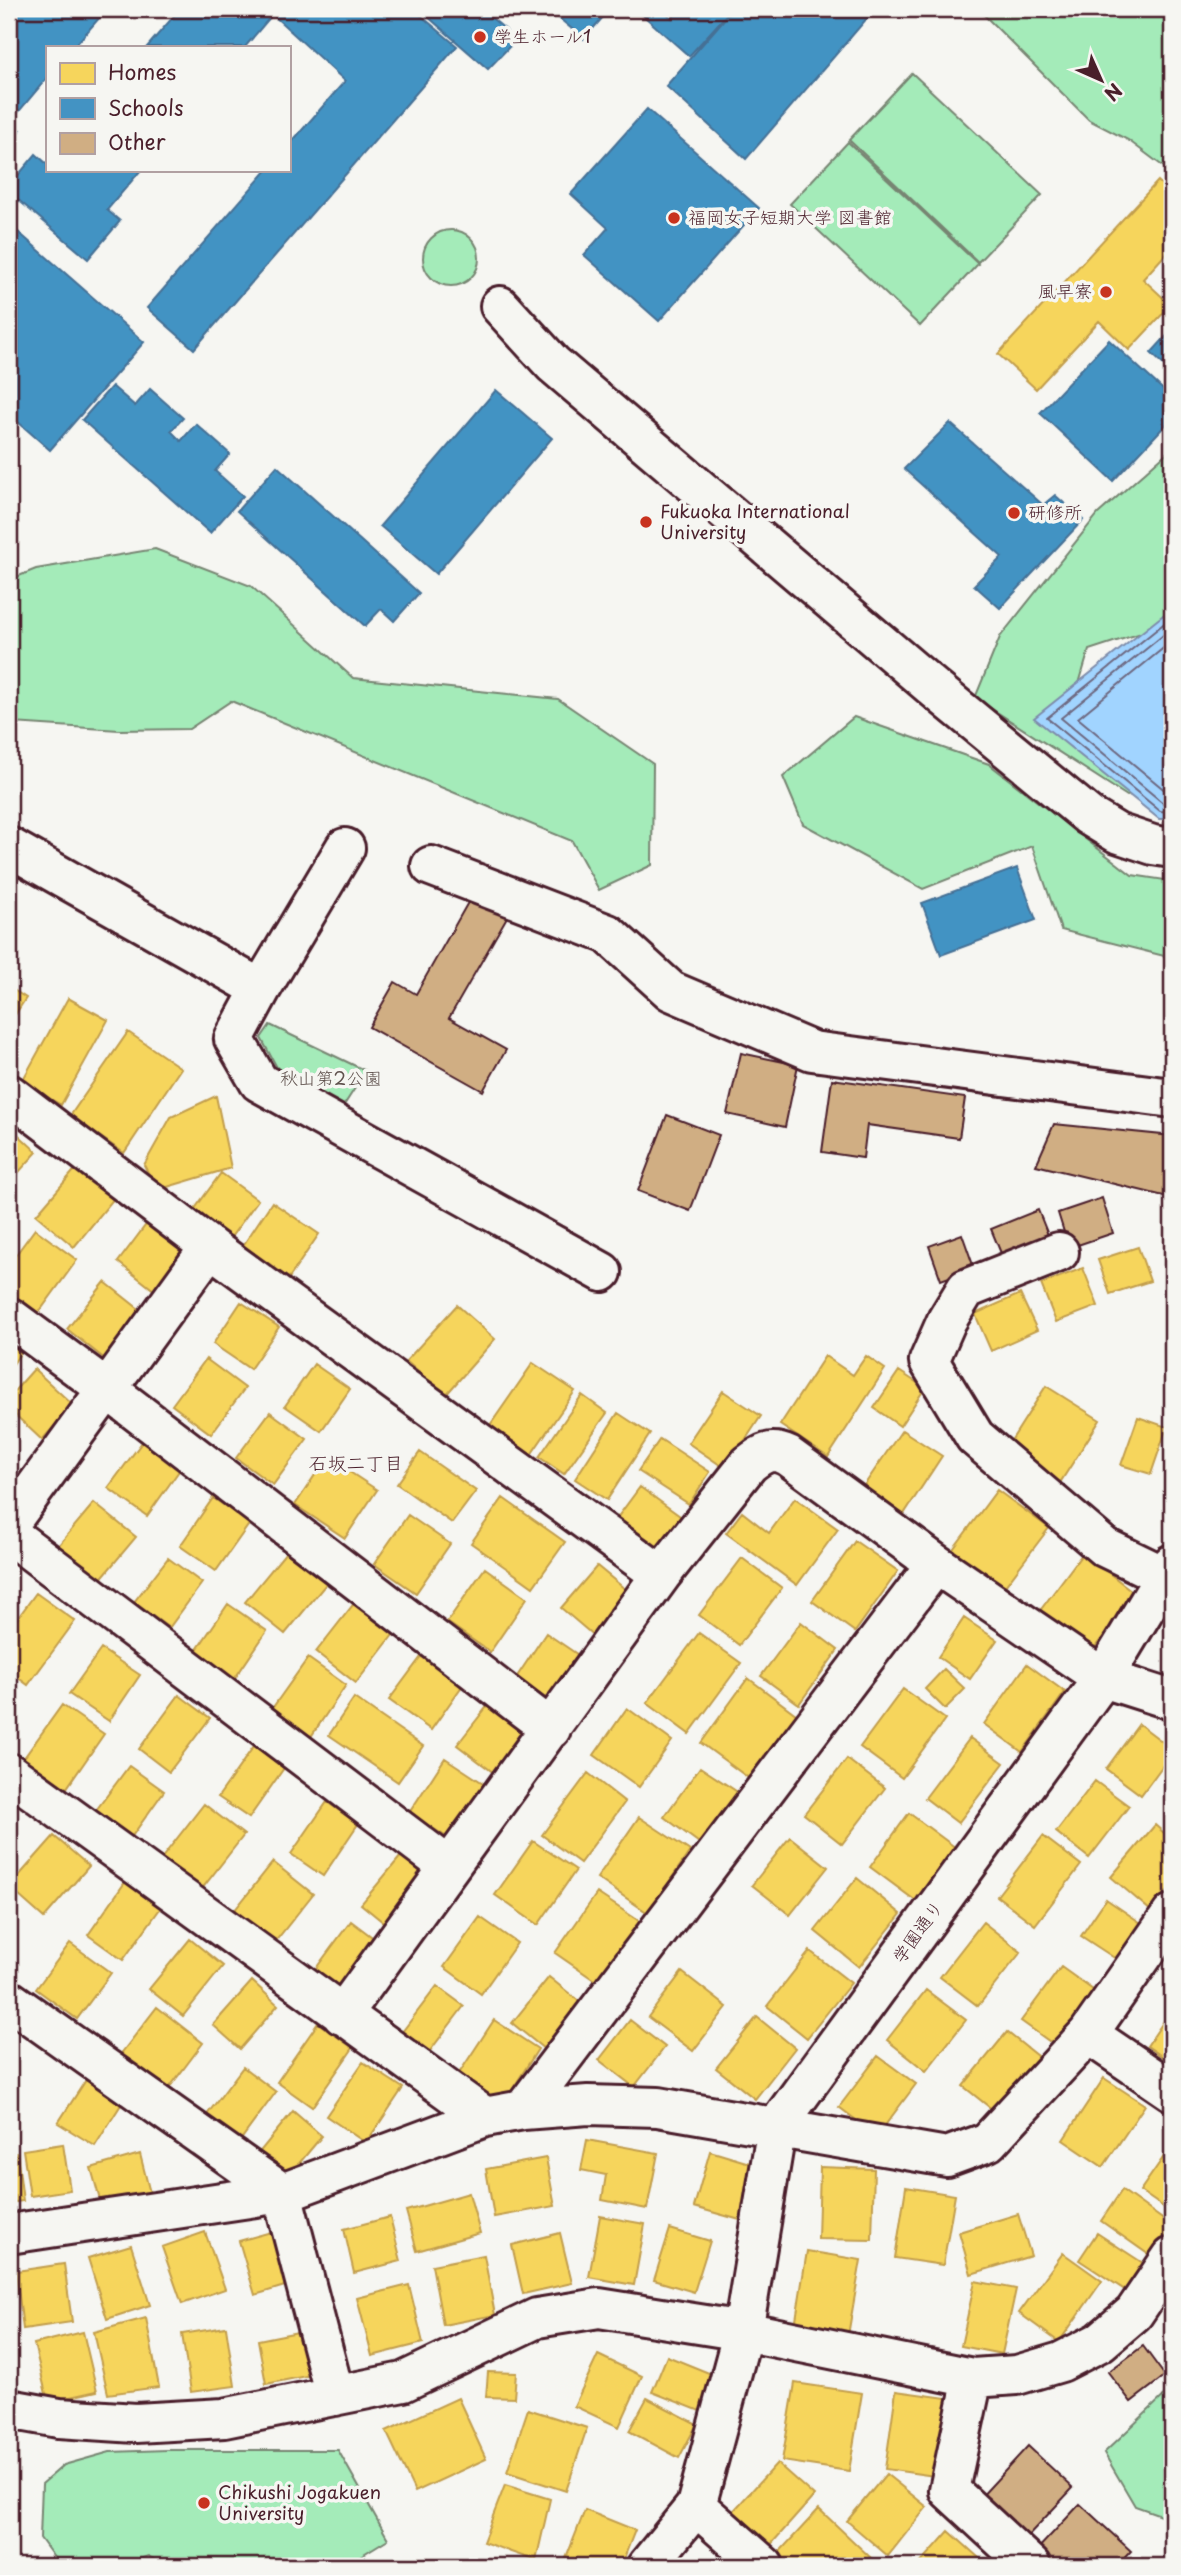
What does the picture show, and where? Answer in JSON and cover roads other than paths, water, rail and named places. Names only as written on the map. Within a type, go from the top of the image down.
[{"type":"street","points":[[500,306],[553,364],[936,690],[1089,816],[1117,833],[1153,845],[1172,848]]},
{"type":"street","points":[[9,847],[261,989]]},
{"type":"street","points":[[345,848],[234,1039],[259,1082],[601,1272]]},
{"type":"street","points":[[431,866],[608,934],[671,991],[812,1051],[1172,1098]]},
{"type":"street","points":[[9,1094],[210,1247],[661,1576]]},
{"type":"street","points":[[9,1524],[210,1247]]},
{"type":"street","points":[[1059,1252],[966,1289],[947,1320],[929,1361],[975,1437],[1104,1547],[1170,1573]]},
{"type":"street","points":[[9,1317],[551,1729]]},
{"type":"street","points":[[342,2015],[661,1576],[749,1464],[768,1451],[778,1451],[788,1456],[936,1564],[1103,1678],[1172,1700]]},
{"type":"street","points":[[9,1534],[449,1867]]},
{"type":"street","points":[[523,2110],[936,1564]]},
{"type":"street","name":"学園通り","points":[[696,2506],[743,2331],[777,2126],[1103,1678],[1170,1573]]},
{"type":"street","points":[[9,1773],[485,2117]]},
{"type":"street","points":[[9,2234],[282,2193],[485,2117],[523,2110],[588,2105],[659,2107],[947,2157],[988,2142],[1088,2034],[1172,1914]]},
{"type":"street","points":[[9,2000],[282,2193],[335,2396]]},
{"type":"street","points":[[1088,2034],[1172,2091]]},
{"type":"street","points":[[9,2409],[59,2418],[135,2423],[224,2418],[403,2382],[537,2318],[598,2308],[743,2331],[973,2378],[1017,2375],[1061,2362],[1100,2342],[1134,2313],[1172,2257]]},
{"type":"street","points":[[973,2378],[949,2490],[1031,2566]]},
{"type":"street","points":[[647,2566],[696,2506],[764,2566]]},
{"type":"water","points":[[1172,608],[1172,819],[1159,819],[1034,718]]},
{"type":"place","name":"学生ホール1","points":[[480,37]]},
{"type":"place","name":"福岡女子短期大学 図書館","points":[[674,218]]},
{"type":"place","name":"風早寮","points":[[1106,292]]},
{"type":"place","name":"研修所","points":[[1014,513]]},
{"type":"place","name":"Fukuoka International University","points":[[646,522]]},
{"type":"place","name":"Chikushi Jogakuen University","points":[[204,2503]]},
{"type":"district","name":"石坂二丁目","points":[[356,1463]]},
{"type":"park label","name":"秋山第2公園","points":[[331,1079]]}]
